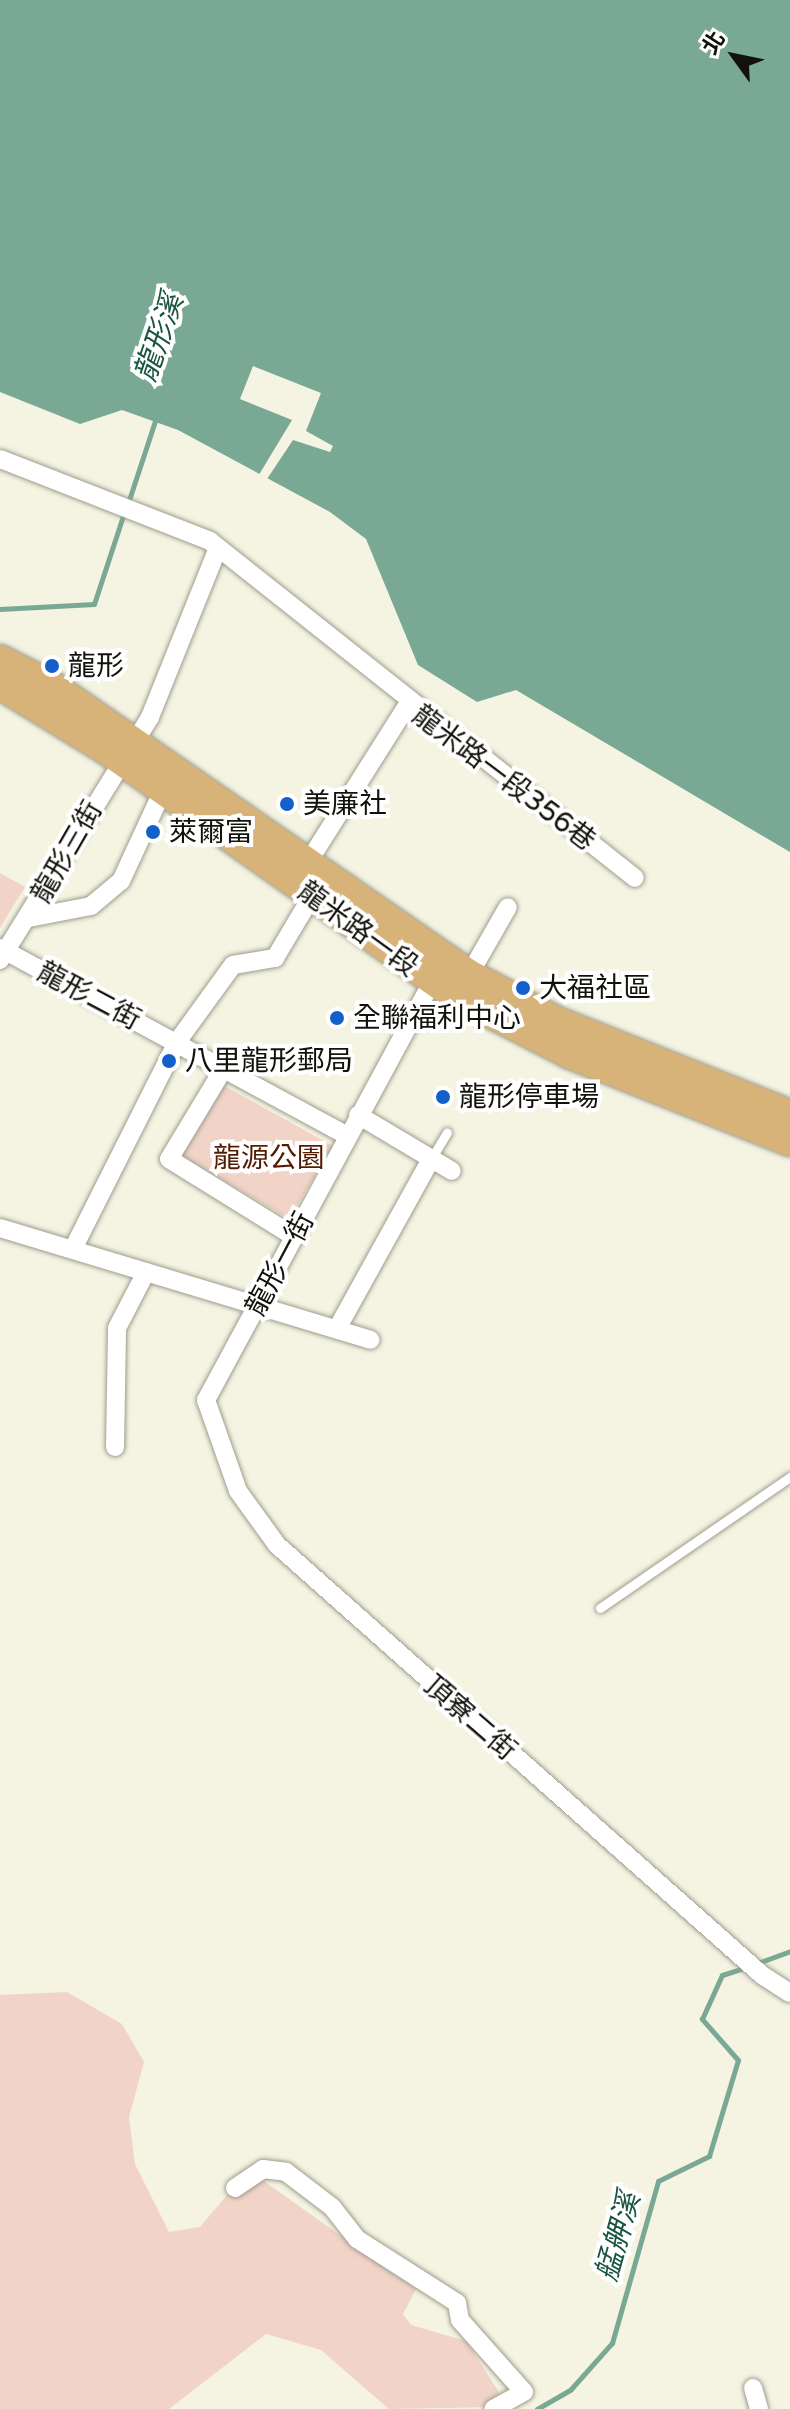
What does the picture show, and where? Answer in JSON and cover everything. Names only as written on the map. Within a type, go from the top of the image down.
[{"type":"main road","name":"龍米路一段","points":[[0,660],[127,751],[307,864],[449,972],[569,1053],[790,1141]]},
{"type":"main road","name":"龍米路一段","points":[[0,684],[127,751],[163,790],[312,896],[449,972],[557,1022],[790,1115]]},
{"type":"street","points":[[0,459],[140,513],[218,548],[410,701]]},
{"type":"street","name":"龍形三街","points":[[3,953],[29,918],[127,751],[218,548]]},
{"type":"street","name":"龍米路一段356巷","points":[[307,864],[410,701],[635,878]]},
{"type":"street","points":[[29,918],[91,906],[121,881],[163,790]]},
{"type":"street","points":[[74,1247],[177,1042],[233,965],[275,958],[312,896]]},
{"type":"street","name":"龍形一街","points":[[206,1400],[358,1115],[449,972],[508,907]]},
{"type":"street","name":"龍形二街","points":[[3,953],[177,1042],[347,1136]]},
{"type":"street","points":[[224,1068],[169,1159],[295,1237]]},
{"type":"street","points":[[358,1115],[452,1171]]},
{"type":"street","points":[[338,1327],[431,1159]]},
{"type":"street","points":[[0,1228],[74,1247],[256,1308],[338,1327],[370,1340]]},
{"type":"street","points":[[115,1447],[117,1328],[146,1272]]},
{"type":"street","name":"頂寮二街","points":[[206,1400],[238,1491],[277,1545],[762,1975],[790,1993]]},
{"type":"street","points":[[235,2188],[263,2169],[286,2172],[332,2207],[357,2239],[457,2303],[460,2320],[524,2392],[493,2409]]},
{"type":"street","points":[[753,2388],[759,2409]]},
{"type":"lane","points":[[431,1159],[447,1132]]},
{"type":"lane","points":[[600,1608],[790,1477]]},
{"type":"green space","points":[[0,873],[25,887],[0,928]]},
{"type":"green space","name":"龍源公園","points":[[219,1083],[333,1146],[289,1219],[181,1155]]},
{"type":"green space","points":[[67,1992],[122,2024],[144,2062],[129,2117],[135,2164],[169,2232],[200,2227],[244,2175],[258,2177],[416,2289],[403,2314],[411,2325],[466,2341],[499,2392],[498,2407],[389,2409],[321,2350],[266,2334],[169,2409],[0,2409],[0,1995]]},
{"type":"water","points":[[0,0],[790,0],[790,852],[516,690],[477,702],[418,665],[366,539],[330,512],[178,430],[122,410],[80,424],[0,392]]},
{"type":"pier","points":[[253,366],[321,393],[306,431],[333,446],[330,452],[293,440],[265,482],[257,478],[292,420],[240,399]]},
{"type":"waterway","name":"龍形溪","points":[[128,503],[156,418]]},
{"type":"waterway","name":"龍形溪","points":[[0,609],[94,604],[124,513]]},
{"type":"waterway","name":"艋舺溪","points":[[755,1964],[790,1951]]},
{"type":"waterway","name":"艋舺溪","points":[[537,2409],[571,2389],[612,2343],[658,2181],[709,2156],[738,2060],[702,2019],[722,1975],[746,1967]]},
{"type":"place","name":"龍形","points":[[52,666]]},
{"type":"place","name":"美廉社","points":[[287,804]]},
{"type":"place","name":"萊爾富","points":[[153,832]]},
{"type":"place","name":"大福社區","points":[[523,988]]},
{"type":"place","name":"全聯福利中心","points":[[337,1018]]},
{"type":"place","name":"八里龍形郵局","points":[[169,1061]]},
{"type":"place","name":"龍形停車場","points":[[443,1097]]}]
